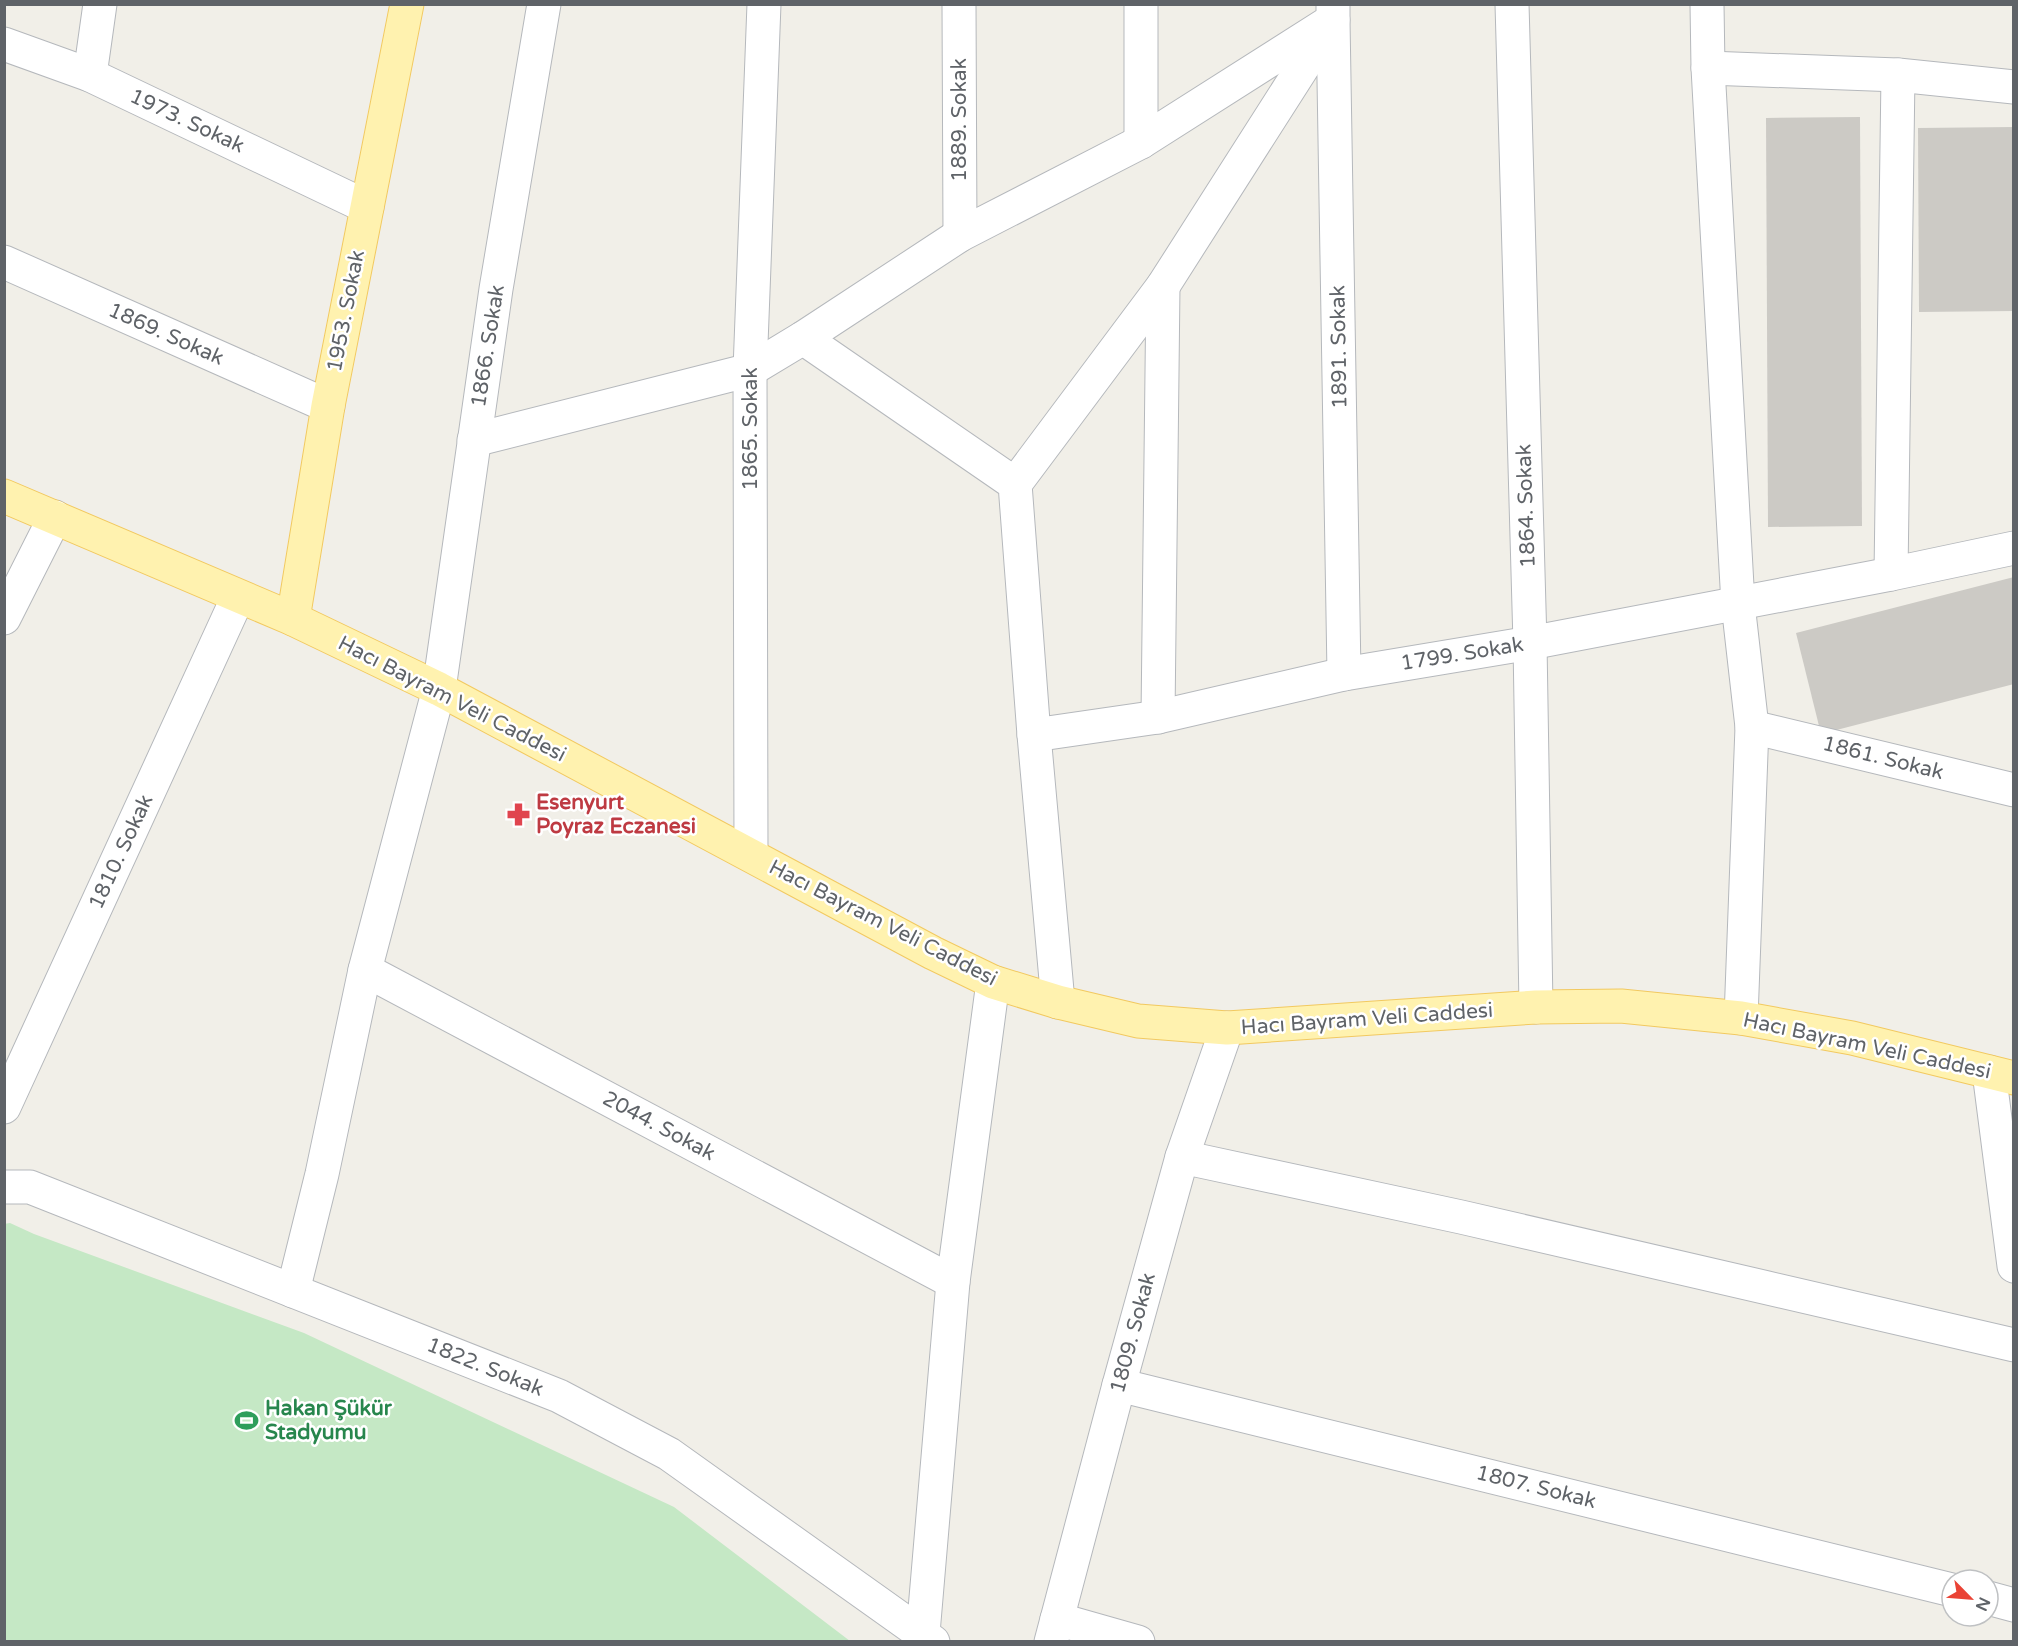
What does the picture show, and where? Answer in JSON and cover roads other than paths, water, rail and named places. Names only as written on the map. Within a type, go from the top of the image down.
[{"type":"main road","name":"1953. Sokak","points":[[293,620],[328,406],[407,4]]},
{"type":"main road","name":"Hacı Bayram Veli Caddesi","points":[[4,496],[293,620],[439,689],[933,954],[993,982],[1058,1002],[1138,1021],[1227,1028],[1536,1007],[1621,1006],[1741,1018],[1852,1038],[2001,1075]]},
{"type":"street","points":[[90,75],[100,4]]},
{"type":"street","name":"1866. Sokak","points":[[293,1291],[322,1174],[365,970],[439,689],[496,289],[544,4]]},
{"type":"street","name":"1865. Sokak","points":[[751,855],[750,370],[764,4]]},
{"type":"street","name":"1889. Sokak","points":[[959,4],[960,236]]},
{"type":"street","points":[[1141,4],[1141,142]]},
{"type":"street","name":"1864. Sokak","points":[[1512,4],[1530,643],[1536,1007]]},
{"type":"street","points":[[1707,4],[1708,68],[1738,604],[1752,727],[1741,1018]]},
{"type":"street","points":[[474,440],[750,370],[960,236],[1141,142],[1333,12]]},
{"type":"street","points":[[1058,1002],[1034,735],[1015,484],[1163,286],[1333,12]]},
{"type":"street","name":"1891. Sokak","points":[[1333,12],[1344,674]]},
{"type":"street","name":"1973. Sokak","points":[[4,44],[90,75],[367,207]]},
{"type":"street","points":[[1708,68],[1898,75],[2013,87]]},
{"type":"street","points":[[1891,574],[1898,75]]},
{"type":"street","name":"1869. Sokak","points":[[4,262],[328,406]]},
{"type":"street","points":[[1158,717],[1163,286]]},
{"type":"street","points":[[803,338],[1015,484]]},
{"type":"street","points":[[4,618],[55,517]]},
{"type":"street","name":"1799. Sokak","points":[[1034,735],[1158,717],[1344,674],[1530,643],[1738,604],[2013,548]]},
{"type":"street","name":"1810. Sokak","points":[[4,1107],[238,597]]},
{"type":"street","name":"1861. Sokak","points":[[1752,727],[2013,790]]},
{"type":"street","name":"2044. Sokak","points":[[365,970],[953,1282]]},
{"type":"street","points":[[928,1637],[953,1282],[993,982]]},
{"type":"street","name":"1809. Sokak","points":[[1054,1630],[1182,1157],[1227,1028]]},
{"type":"street","points":[[2001,1075],[2013,1266]]},
{"type":"street","points":[[1182,1157],[1472,1220],[2013,1345]]},
{"type":"street","name":"1822. Sokak","points":[[4,1187],[30,1187],[559,1396],[669,1454],[928,1637]]},
{"type":"street","name":"1807. Sokak","points":[[1119,1384],[1940,1587]]},
{"type":"street","points":[[1054,1630],[1138,1641]]},
{"type":"place","name":"Esenyurt Poyraz Eczanesi","points":[[518,814]]},
{"type":"place","name":"Hakan Şükür Stadyumu","points":[[247,1420]]}]
